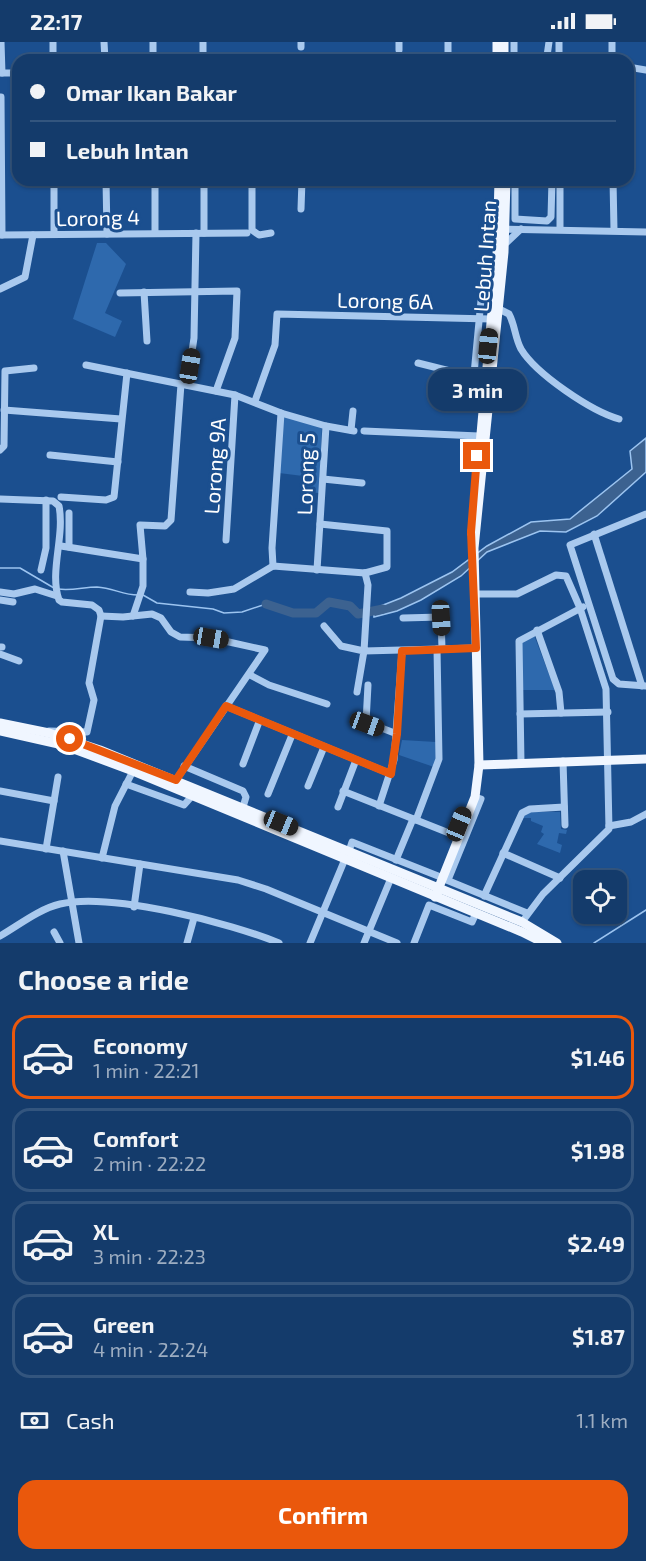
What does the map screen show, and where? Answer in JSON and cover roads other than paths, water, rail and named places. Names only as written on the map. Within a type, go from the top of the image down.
[{"type":"main road","name":"Lebuh Intan","points":[[474,551],[505,244],[502,229],[506,216],[502,186]]},
{"type":"main road","name":"Lebuh Intan","points":[[434,892],[454,858],[475,797],[479,765],[472,523],[485,375],[502,229],[502,186]]},
{"type":"main road","points":[[0,723],[70,739],[243,807],[262,820]]},
{"type":"main road","points":[[0,731],[63,745],[192,796],[262,820],[434,892],[544,943]]},
{"type":"main road","points":[[479,765],[646,759]]},
{"type":"main road","name":"Lebuh Intan","points":[[443,878],[454,835],[477,785]]},
{"type":"main road","points":[[347,855],[391,878],[522,922],[557,943]]},
{"type":"street","points":[[1,42],[1,73]]},
{"type":"street","points":[[612,42],[612,52]]},
{"type":"street","points":[[1,97],[1,235]]},
{"type":"street","points":[[54,186],[54,234]]},
{"type":"street","points":[[106,186],[107,234]]},
{"type":"street","points":[[154,186],[155,233]]},
{"type":"street","points":[[204,186],[204,233]]},
{"type":"street","points":[[252,186],[252,231],[259,235],[271,233]]},
{"type":"street","points":[[301,208],[302,186]]},
{"type":"street","points":[[514,186],[515,219],[547,221],[551,217],[552,186]]},
{"type":"street","points":[[560,186],[560,229]]},
{"type":"street","points":[[613,186],[614,230]]},
{"type":"street","points":[[506,216],[521,229]]},
{"type":"street","points":[[502,229],[646,232]]},
{"type":"street","points":[[505,244],[521,229]]},
{"type":"street","points":[[133,616],[144,579],[140,525],[165,526],[171,520],[184,385],[194,338],[196,233]]},
{"type":"street","name":"Lorong 4","points":[[1,235],[247,233]]},
{"type":"street","points":[[0,289],[25,277],[33,235]]},
{"type":"street","points":[[474,374],[482,290]]},
{"type":"street","points":[[120,292],[237,291],[235,338],[216,391]]},
{"type":"street","points":[[144,292],[147,341]]},
{"type":"street","points":[[499,309],[509,314],[519,345],[538,369],[597,410],[619,419]]},
{"type":"street","name":"Lorong 6A","points":[[255,400],[275,345],[277,314],[491,319]]},
{"type":"street","points":[[418,363],[485,375]]},
{"type":"street","name":"Lorong 5","points":[[86,365],[255,400],[281,413],[326,426],[317,570]]},
{"type":"street","points":[[0,450],[4,446],[2,370],[34,368]]},
{"type":"street","points":[[61,497],[112,499],[115,494],[127,373]]},
{"type":"street","name":"Lorong 9A","points":[[226,540],[235,395]]},
{"type":"street","points":[[4,410],[121,419]]},
{"type":"street","points":[[326,426],[352,431],[353,411]]},
{"type":"street","points":[[273,566],[272,548],[281,413]]},
{"type":"street","points":[[364,431],[479,436]]},
{"type":"street","points":[[50,456],[118,462]]},
{"type":"street","points":[[323,479],[362,483]]},
{"type":"street","points":[[0,499],[55,502],[60,508],[61,546],[57,594],[62,602],[96,607],[101,616],[89,686],[94,698],[87,732],[41,731]]},
{"type":"street","points":[[41,570],[46,548],[46,500]]},
{"type":"street","points":[[69,513],[69,547]]},
{"type":"street","points":[[594,534],[644,686],[615,683],[570,545],[594,534],[645,514],[646,523]]},
{"type":"street","points":[[190,592],[208,593],[238,587],[273,566],[364,573],[387,567],[387,531],[320,524]]},
{"type":"street","points":[[61,546],[143,559]]},
{"type":"street","points":[[357,692],[368,608],[368,585],[364,573]]},
{"type":"street","points":[[475,594],[517,594],[561,574],[569,579],[606,689],[609,826],[606,834],[560,878],[527,913],[522,922]]},
{"type":"street","points":[[0,592],[14,594],[35,589],[57,594]]},
{"type":"street","points":[[0,600],[13,602]]},
{"type":"street","points":[[521,763],[518,644],[520,639],[588,605]]},
{"type":"street","points":[[101,616],[133,616],[146,613],[158,616],[171,632],[180,637],[202,637],[265,648],[265,654],[226,706],[176,780]]},
{"type":"street","points":[[396,860],[415,820],[439,759],[441,617],[403,618]]},
{"type":"street","points":[[324,626],[346,648],[364,651],[476,648]]},
{"type":"street","points":[[537,630],[559,692],[561,713]]},
{"type":"street","points":[[1,650],[19,662]]},
{"type":"street","points":[[379,806],[391,774],[397,734],[402,651]]},
{"type":"street","points":[[250,675],[269,685],[327,704]]},
{"type":"street","points":[[368,685],[366,722],[397,734]]},
{"type":"street","points":[[226,706],[260,722],[391,774]]},
{"type":"street","points":[[520,714],[608,712]]},
{"type":"street","points":[[243,764],[260,722]]},
{"type":"street","points":[[268,794],[292,735]]},
{"type":"street","points":[[308,786],[324,747]]},
{"type":"street","points":[[338,807],[356,760]]},
{"type":"street","points":[[563,761],[565,825]]},
{"type":"street","points":[[184,766],[243,791],[246,797],[243,807]]},
{"type":"street","points":[[102,858],[115,806],[132,771]]},
{"type":"street","points":[[46,849],[58,777]]},
{"type":"street","points":[[126,784],[184,805],[192,796]]},
{"type":"street","points":[[0,791],[54,801]]},
{"type":"street","points":[[343,791],[454,835]]},
{"type":"street","points":[[484,896],[519,817],[526,810],[564,807]]},
{"type":"street","points":[[609,826],[631,822],[646,813]]},
{"type":"street","points":[[0,842],[252,884],[397,943]]},
{"type":"street","points":[[310,943],[352,842],[527,913]]},
{"type":"street","points":[[63,851],[79,943]]},
{"type":"street","points":[[503,853],[560,878]]},
{"type":"street","points":[[134,907],[140,864]]},
{"type":"street","points":[[364,943],[391,878]]},
{"type":"street","points":[[2,943],[0,938],[46,909],[72,902],[93,901],[194,918],[279,943]]},
{"type":"street","points":[[414,943],[429,904],[472,922],[476,913]]},
{"type":"street","points":[[187,943],[194,918]]},
{"type":"street","points":[[54,932],[60,943]]},
{"type":"waterway","points":[[0,568],[20,568],[54,588]]},
{"type":"waterway","points":[[58,589],[97,587],[138,595]]},
{"type":"waterway","points":[[143,595],[157,603],[213,609],[224,613],[242,612],[266,604]]},
{"type":"waterway","points":[[266,604],[293,613],[316,613],[329,602],[350,606],[358,614],[383,609]]},
{"type":"waterway","points":[[594,943],[646,910]]}]
